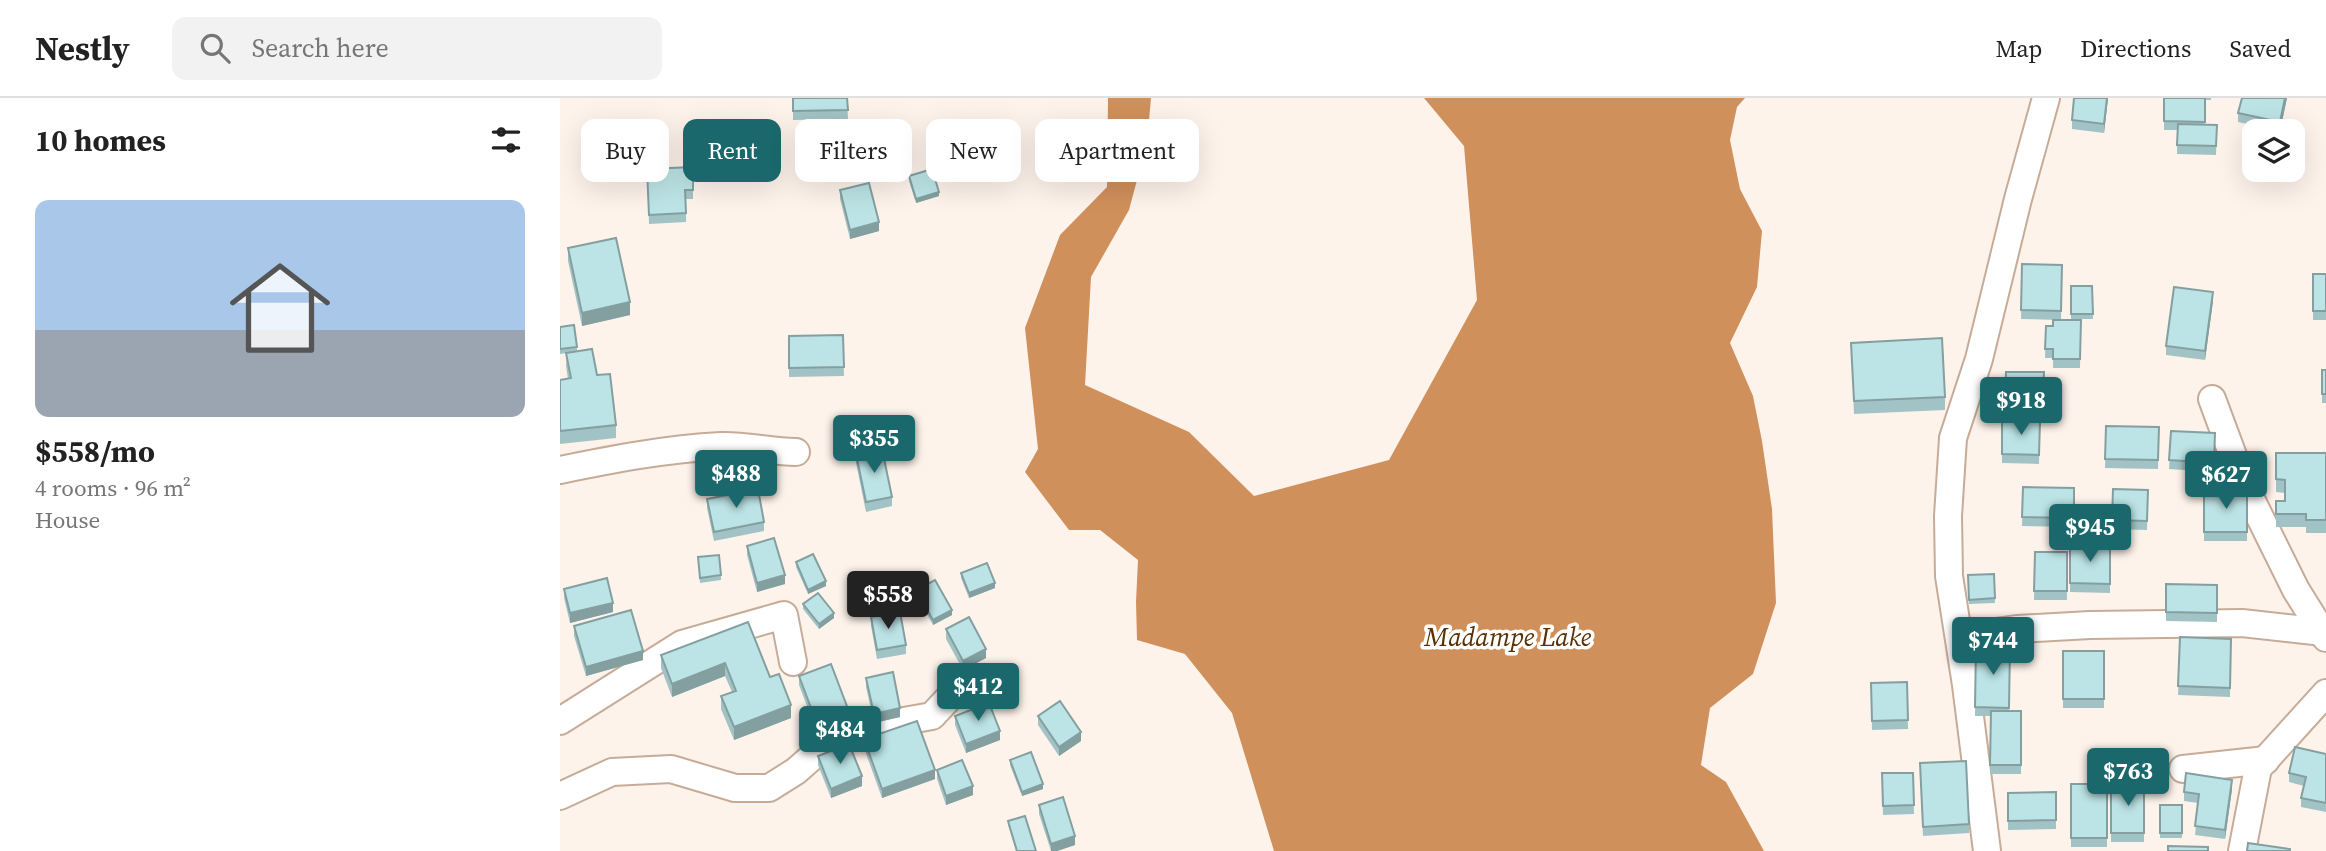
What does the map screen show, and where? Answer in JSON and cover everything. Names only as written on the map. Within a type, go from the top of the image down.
[{"type":"street","points":[[1987,851],[1949,576],[1948,516],[1952,438],[1979,359],[2046,98]]},
{"type":"street","points":[[2212,399],[2244,485],[2296,590],[2324,635]]},
{"type":"street","points":[[560,470],[626,456],[724,446],[770,452],[796,452]]},
{"type":"street","points":[[560,721],[682,644],[766,619],[784,615],[793,662]]},
{"type":"street","points":[[1959,637],[2017,629],[2091,625],[2242,623],[2324,635]]},
{"type":"street","points":[[560,796],[612,772],[671,769],[735,788],[769,788],[796,771],[830,741],[887,724],[932,716],[961,685]]},
{"type":"street","points":[[2242,851],[2258,768],[2326,693]]},
{"type":"street","points":[[2183,769],[2266,760]]},
{"type":"water","name":"Madampe Lake","points":[[1108,98],[1151,98],[1149,119],[1108,119]]},
{"type":"water","name":"Madampe Lake","points":[[1424,98],[1745,98],[1737,107],[1730,140],[1740,189],[1762,231],[1757,287],[1730,343],[1753,396],[1762,441],[1772,509],[1776,603],[1753,674],[1710,708],[1701,765],[1726,782],[1764,851],[1274,851],[1232,713],[1185,654],[1137,640],[1138,560],[1100,530],[1069,530],[1025,472],[1038,449],[1025,328],[1060,235],[1107,187],[1107,182],[1137,182],[1129,210],[1091,277],[1085,385],[1189,432],[1254,496],[1389,460],[1477,300],[1464,146]]},
{"type":"building","points":[[793,98],[847,98],[848,110],[793,111]]},
{"type":"building","points":[[2074,98],[2107,98],[2104,124],[2072,120]]},
{"type":"building","points":[[2164,98],[2205,98],[2205,122],[2164,121]]},
{"type":"building","points":[[2242,98],[2285,98],[2281,119],[2238,113]]},
{"type":"building","points":[[2178,124],[2217,125],[2216,146],[2177,145]]},
{"type":"building","points":[[683,167],[683,182],[693,182],[693,190],[685,190],[686,213],[649,215],[648,182],[669,182],[669,168]]},
{"type":"building","points":[[926,171],[926,182],[936,182],[939,192],[916,199],[911,182],[912,175]]},
{"type":"building","points":[[869,183],[879,222],[850,230],[840,190]]},
{"type":"building","points":[[616,238],[630,302],[582,313],[568,248]]},
{"type":"building","points":[[2022,264],[2062,265],[2061,311],[2021,310]]},
{"type":"building","points":[[2313,274],[2326,274],[2326,311],[2313,311]]},
{"type":"building","points":[[2071,286],[2092,286],[2093,314],[2071,314]]},
{"type":"building","points":[[2174,287],[2213,292],[2205,351],[2166,346]]},
{"type":"building","points":[[2053,320],[2081,320],[2080,359],[2053,359],[2053,349],[2045,349],[2046,326],[2053,326]]},
{"type":"building","points":[[574,325],[577,347],[560,349],[560,327]]},
{"type":"building","points":[[843,335],[844,367],[789,368],[789,336]]},
{"type":"building","points":[[1942,338],[1945,397],[1854,401],[1851,343]]},
{"type":"building","points":[[592,349],[597,375],[610,374],[616,425],[560,431],[560,380],[571,378],[566,353]]},
{"type":"building","points":[[2322,370],[2326,370],[2326,394],[2322,394]]},
{"type":"building","points":[[2006,372],[2044,372],[2043,395],[2005,394]]},
{"type":"building","points":[[2002,420],[2040,421],[2039,455],[2002,454]]},
{"type":"building","points":[[2106,426],[2159,427],[2158,460],[2105,459]]},
{"type":"building","points":[[2171,431],[2215,433],[2214,463],[2169,460]]},
{"type":"building","points":[[882,449],[892,497],[866,502],[856,454]]},
{"type":"building","points":[[2276,453],[2326,453],[2326,520],[2306,520],[2306,514],[2276,514],[2276,501],[2285,501],[2285,480],[2276,479]]},
{"type":"building","points":[[2023,487],[2074,488],[2074,518],[2022,517]]},
{"type":"building","points":[[758,489],[764,522],[714,532],[707,499]]},
{"type":"building","points":[[2113,489],[2148,490],[2147,521],[2112,520]]},
{"type":"building","points":[[2204,490],[2247,490],[2247,532],[2204,532]]},
{"type":"building","points":[[774,538],[785,575],[757,583],[747,546]]},
{"type":"building","points":[[2070,544],[2110,544],[2110,584],[2070,583]]},
{"type":"building","points":[[2035,552],[2067,552],[2067,591],[2034,591]]},
{"type":"building","points":[[813,554],[826,581],[808,590],[796,562]]},
{"type":"building","points":[[719,555],[721,575],[700,578],[698,557]]},
{"type":"building","points":[[987,563],[995,583],[969,593],[961,573]]},
{"type":"building","points":[[1994,574],[1995,598],[1969,600],[1968,575]]},
{"type":"building","points":[[607,578],[613,603],[570,613],[564,589]]},
{"type":"building","points":[[935,580],[952,610],[933,620],[916,590]]},
{"type":"building","points":[[2166,584],[2217,585],[2217,613],[2166,612]]},
{"type":"building","points":[[818,593],[834,613],[819,624],[803,604]]},
{"type":"building","points":[[631,610],[643,651],[586,667],[574,626]]},
{"type":"building","points":[[900,612],[906,645],[877,650],[871,617]]},
{"type":"building","points":[[969,617],[986,649],[963,661],[946,629]]},
{"type":"building","points":[[748,622],[770,677],[779,674],[791,705],[734,727],[721,696],[736,691],[725,663],[672,684],[661,655]]},
{"type":"building","points":[[2180,637],[2231,639],[2230,688],[2178,686]]},
{"type":"building","points":[[1976,646],[2010,646],[2009,708],[1975,707]]},
{"type":"building","points":[[2063,651],[2104,651],[2104,699],[2063,699]]},
{"type":"building","points":[[831,664],[848,709],[816,721],[799,676]]},
{"type":"building","points":[[893,672],[900,708],[874,714],[866,678]]},
{"type":"building","points":[[1907,682],[1908,720],[1872,721],[1871,683]]},
{"type":"building","points":[[1060,701],[1081,732],[1059,747],[1038,716]]},
{"type":"building","points":[[989,703],[1000,731],[966,744],[955,716]]},
{"type":"building","points":[[1991,711],[2021,711],[2021,765],[1990,765]]},
{"type":"building","points":[[917,721],[935,770],[882,789],[864,739]]},
{"type":"building","points":[[849,744],[862,776],[831,789],[818,756]]},
{"type":"building","points":[[2295,747],[2326,754],[2326,803],[2301,798],[2306,777],[2289,773]]},
{"type":"building","points":[[1031,752],[1043,784],[1022,792],[1010,760]]},
{"type":"building","points":[[962,760],[973,786],[946,796],[937,770]]},
{"type":"building","points":[[1966,761],[1969,824],[1923,827],[1920,763]]},
{"type":"building","points":[[1882,773],[1913,773],[1914,805],[1883,806]]},
{"type":"building","points":[[2186,773],[2232,780],[2225,830],[2195,826],[2199,794],[2184,792]]},
{"type":"building","points":[[2111,783],[2144,783],[2144,833],[2111,833]]},
{"type":"building","points":[[2071,784],[2107,784],[2107,838],[2071,838]]},
{"type":"building","points":[[2056,792],[2056,820],[2008,821],[2008,793]]},
{"type":"building","points":[[1063,797],[1075,836],[1051,844],[1039,805]]},
{"type":"building","points":[[2160,805],[2182,805],[2182,833],[2160,833]]},
{"type":"building","points":[[1025,816],[1036,851],[1017,851],[1008,821]]},
{"type":"building","points":[[2248,843],[2290,849],[2290,851],[2247,851]]},
{"type":"building","points":[[2168,846],[2208,847],[2208,851],[2168,851]]}]
